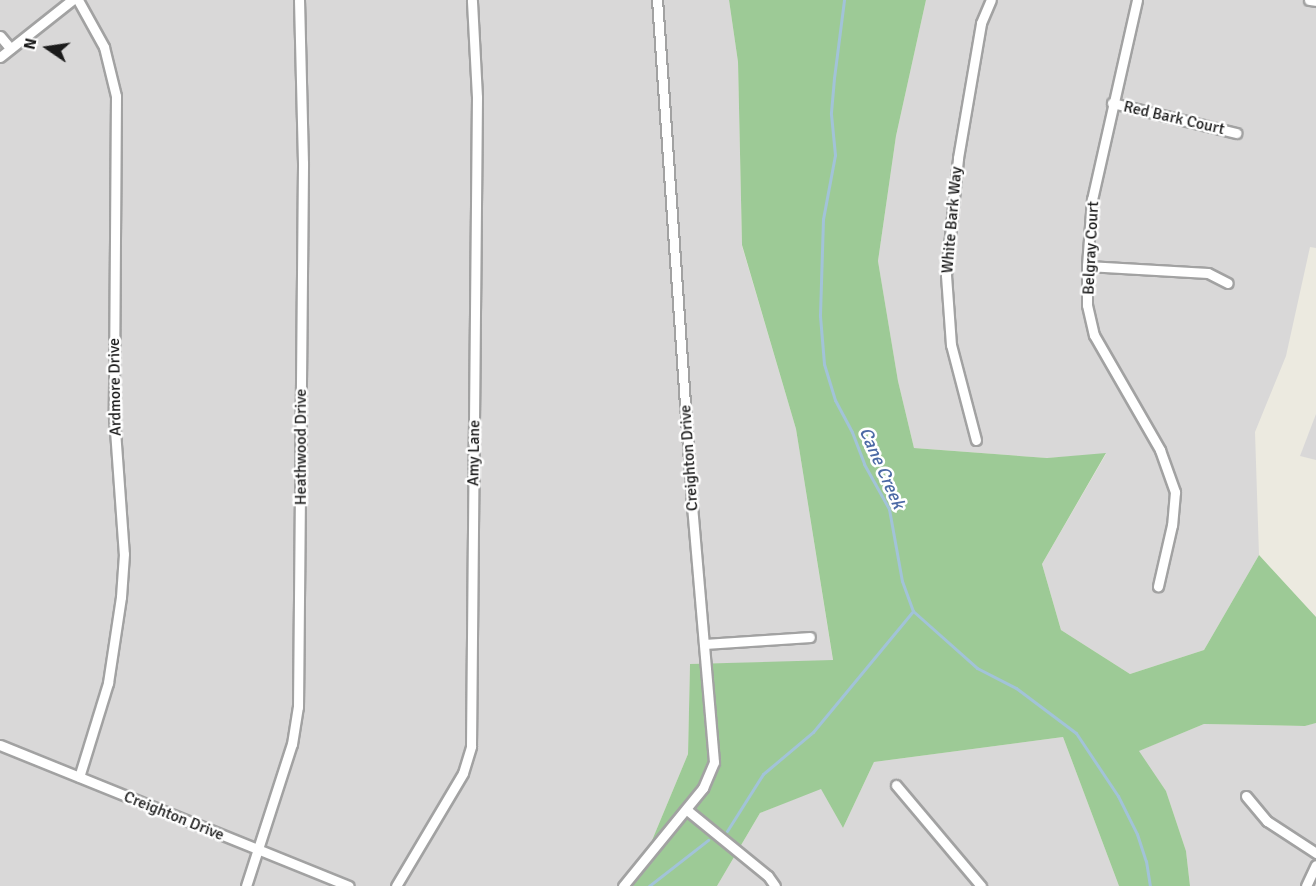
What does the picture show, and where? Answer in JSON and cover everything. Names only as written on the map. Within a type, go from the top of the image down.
[{"type":"street","points":[[0,57],[72,0]]},
{"type":"street","name":"Ardmore Drive","points":[[78,0],[104,47],[116,96],[114,416],[124,554],[121,597],[108,683],[79,777]]},
{"type":"street","name":"Heathwood Drive","points":[[246,886],[292,744],[298,707],[303,163],[299,0]]},
{"type":"street","name":"Amy Lane","points":[[396,886],[463,773],[471,746],[477,98],[472,0]]},
{"type":"street","name":"Creighton Drive","points":[[623,886],[687,810],[707,781],[714,762],[692,505],[657,0]]},
{"type":"street","name":"White Bark Way","points":[[976,440],[951,345],[946,275],[958,158],[981,23],[991,0]]},
{"type":"street","name":"Belgray Court","points":[[1137,0],[1092,199],[1087,266],[1088,305],[1094,335],[1160,450],[1175,492],[1172,525],[1158,586]]},
{"type":"street","points":[[1309,0],[1316,2]]},
{"type":"street","points":[[0,36],[10,48]]},
{"type":"street","name":"Red Bark Court","points":[[1112,103],[1236,133]]},
{"type":"street","points":[[1087,266],[1208,273],[1228,283]]},
{"type":"street","points":[[705,644],[810,637]]},
{"type":"street","name":"Creighton Drive","points":[[0,745],[349,886]]},
{"type":"street","points":[[896,785],[981,886]]},
{"type":"street","points":[[1246,796],[1267,821],[1316,853]]},
{"type":"street","points":[[687,810],[768,876],[775,886]]},
{"type":"street","points":[[1306,886],[1316,865]]},
{"type":"shaded area","points":[[0,0],[729,0],[738,62],[742,246],[796,429],[833,661],[690,664],[688,754],[633,886],[0,886]]},
{"type":"shaded area","points":[[926,0],[1316,0],[1316,248],[1310,247],[1286,356],[1255,432],[1259,555],[1204,650],[1130,674],[1061,630],[1042,564],[1106,454],[1047,458],[914,448],[898,381],[878,261],[896,136]]},
{"type":"shaded area","points":[[1316,414],[1316,460],[1300,456]]},
{"type":"shaded area","points":[[1316,723],[1316,886],[1190,886],[1186,851],[1166,791],[1138,751],[1204,724],[1304,726]]},
{"type":"shaded area","points":[[1063,737],[1119,886],[717,886],[760,813],[821,788],[843,828],[874,762]]},
{"type":"green space","points":[[729,0],[926,0],[896,136],[878,261],[898,381],[914,448],[1047,458],[1106,453],[1042,564],[1061,630],[1130,674],[1204,650],[1259,555],[1316,617],[1316,723],[1305,726],[1204,724],[1139,751],[1166,791],[1186,851],[1190,886],[1119,886],[1063,737],[874,762],[843,828],[821,789],[760,813],[717,886],[633,886],[688,754],[690,664],[833,660],[796,429],[742,245],[738,62]]},
{"type":"waterway","name":"Cane Creek","points":[[844,0],[831,114],[835,155],[823,219],[820,316],[824,364],[835,400],[852,432],[864,464],[889,509],[902,581],[913,611],[977,668],[1016,688],[1076,733],[1118,796],[1137,834],[1146,861],[1150,886]]},
{"type":"waterway","points":[[727,831],[763,774],[813,732],[913,611]]},
{"type":"waterway","points":[[649,886],[708,840]]}]
